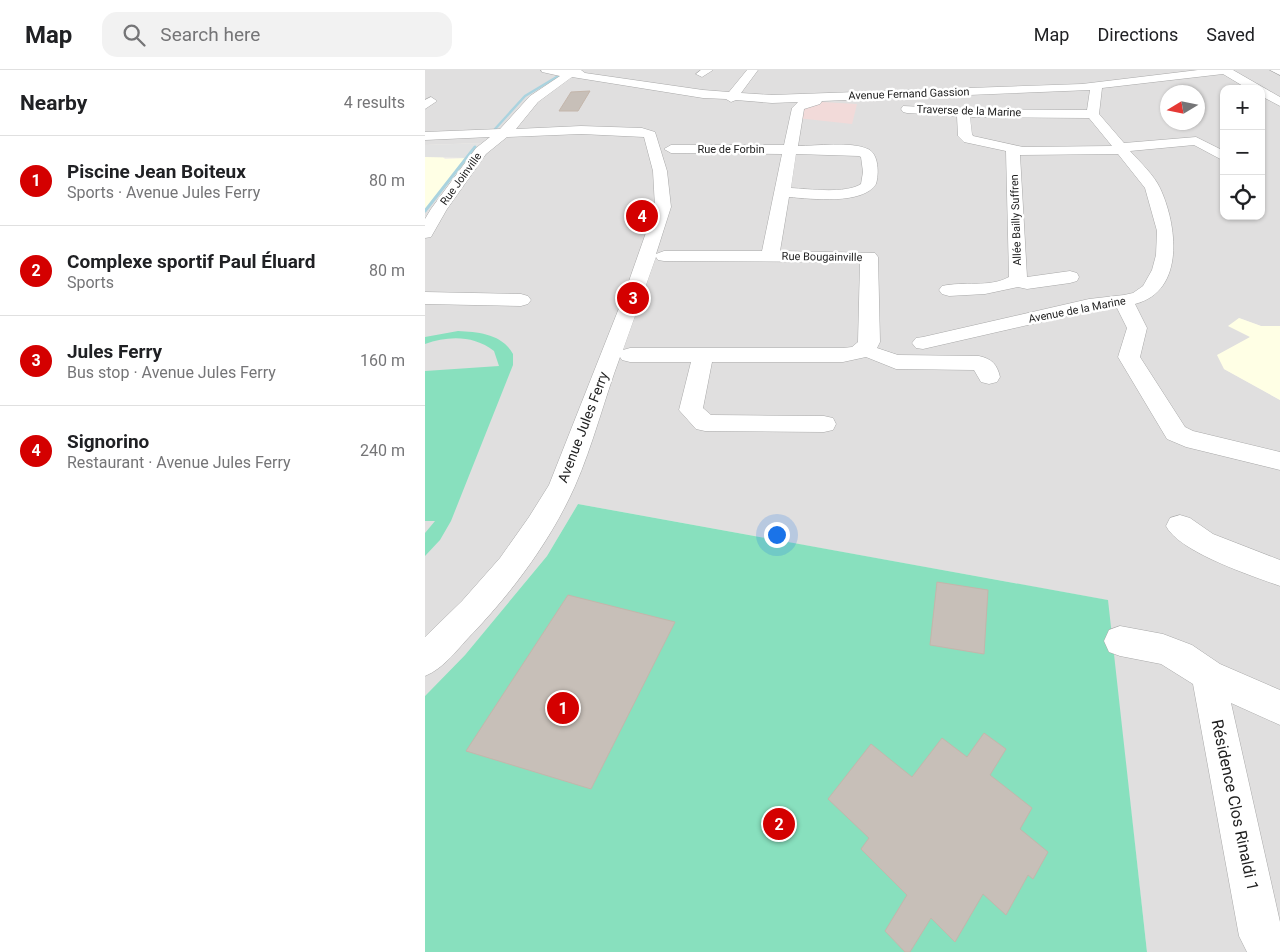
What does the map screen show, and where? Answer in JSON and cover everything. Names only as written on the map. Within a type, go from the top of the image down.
[{"type":"street","points":[[546,70],[731,98],[772,99],[798,104],[816,101],[816,98]]},
{"type":"street","points":[[731,98],[753,70]]},
{"type":"street","name":"Avenue Fernand Gassion","points":[[1197,74],[1212,70]]},
{"type":"street","name":"Avenue Fernand Gassion","points":[[1219,70],[1230,70]]},
{"type":"street","points":[[1226,70],[1250,85]]},
{"type":"street","name":"Avenue Fernand Gassion","points":[[816,98],[1096,86],[1226,70]]},
{"type":"street","points":[[1275,70],[1280,72]]},
{"type":"street","points":[[637,73],[646,85]]},
{"type":"street","name":"Rue Joinville","points":[[425,233],[481,151],[502,135],[527,107],[547,91],[574,74]]},
{"type":"street","points":[[1093,114],[1096,86]]},
{"type":"street","points":[[1265,93],[1280,102]]},
{"type":"street","name":"Traverse de la Marine","points":[[816,98],[963,113],[1093,114]]},
{"type":"street","name":"Rue Bougainville","points":[[798,104],[770,256],[869,257],[869,353]]},
{"type":"street","points":[[963,113],[965,136],[969,139],[1004,146],[1013,150],[1048,152],[1121,149],[1196,141],[1220,155]]},
{"type":"street","name":"Avenue de la Marine","points":[[869,353],[914,345],[1089,305],[1123,301],[1139,297],[1151,289],[1161,270],[1165,255],[1163,222],[1152,187],[1093,114]]},
{"type":"street","name":"Avenue Jules Ferry","points":[[425,136],[633,134],[643,138],[663,153],[660,171],[663,197],[659,220],[633,298],[561,487],[539,525],[510,566],[473,611],[425,660]]},
{"type":"street","name":"Avenue Jules Ferry","points":[[425,141],[502,135]]},
{"type":"street","name":"Rue de Forbin","points":[[663,153],[790,149],[850,150],[863,152],[868,156],[869,183],[867,188],[856,192],[782,192]]},
{"type":"street","name":"Allée Bailly Suffren","points":[[949,290],[976,289],[1017,281],[1018,279],[1013,150]]},
{"type":"street","points":[[664,256],[770,256]]},
{"type":"street","points":[[1017,281],[1027,283],[1070,277]]},
{"type":"street","points":[[425,298],[521,300]]},
{"type":"street","points":[[1123,301],[1136,322],[1137,328],[1129,357],[1176,433],[1186,438],[1280,461]]},
{"type":"street","points":[[630,355],[869,353],[897,362],[979,363],[987,368],[989,377]]},
{"type":"street","points":[[703,355],[691,410],[705,423],[824,424]]},
{"type":"street","points":[[1180,526],[1203,542],[1280,573]]},
{"type":"street","points":[[1120,641],[1163,649],[1180,656],[1208,675],[1280,708]]},
{"type":"street","name":"Résidence Clos Rinaldi 1","points":[[1208,675],[1268,945]]},
{"type":"shaded area","points":[[425,70],[1280,70],[1280,326],[1261,326],[1239,318],[1250,337],[1224,369],[1280,400],[1280,952],[1147,952],[1107,600],[578,504],[547,556],[465,655],[425,696],[425,211],[482,143],[425,145]]},
{"type":"shaded area","points":[[805,101],[857,104],[852,124],[797,118]]},
{"type":"shaded area","points":[[483,143],[469,158],[425,157],[425,145]]},
{"type":"shaded area","points":[[442,156],[445,159],[469,158],[425,211],[425,157]]},
{"type":"shaded area","points":[[1239,318],[1261,326],[1280,326],[1280,400],[1224,369],[1217,355],[1250,337],[1228,326]]},
{"type":"green space","points":[[458,331],[482,333],[503,342],[513,354],[513,365],[451,521],[440,540],[425,556],[425,533],[435,521],[425,521],[425,371],[499,366],[494,351],[478,342],[451,338],[425,344],[425,337]]},
{"type":"green space","points":[[578,504],[1108,600],[1147,952],[425,952],[425,696],[465,655],[547,556]]},
{"type":"building","points":[[590,91],[578,111],[559,111],[571,92]]},
{"type":"building","points":[[937,582],[988,590],[984,654],[930,645]]},
{"type":"building","points":[[568,595],[675,622],[591,789],[466,751]]},
{"type":"building","points":[[984,733],[1006,749],[990,775],[1032,808],[1020,829],[1048,852],[1033,879],[1028,875],[1006,915],[983,894],[955,942],[931,918],[910,952],[905,952],[885,931],[907,895],[861,849],[869,838],[828,799],[871,744],[912,777],[942,738],[967,757]]},
{"type":"waterway","points":[[495,129],[525,96],[560,75]]},
{"type":"waterway","points":[[425,211],[475,147]]},
{"type":"place","name":"Signorino","points":[[642,216]]},
{"type":"place","name":"Jules Ferry","points":[[633,298]]},
{"type":"place","name":"Piscine Jean Boiteux","points":[[563,708]]},
{"type":"place","name":"Complexe sportif Paul Éluard","points":[[779,824]]}]
